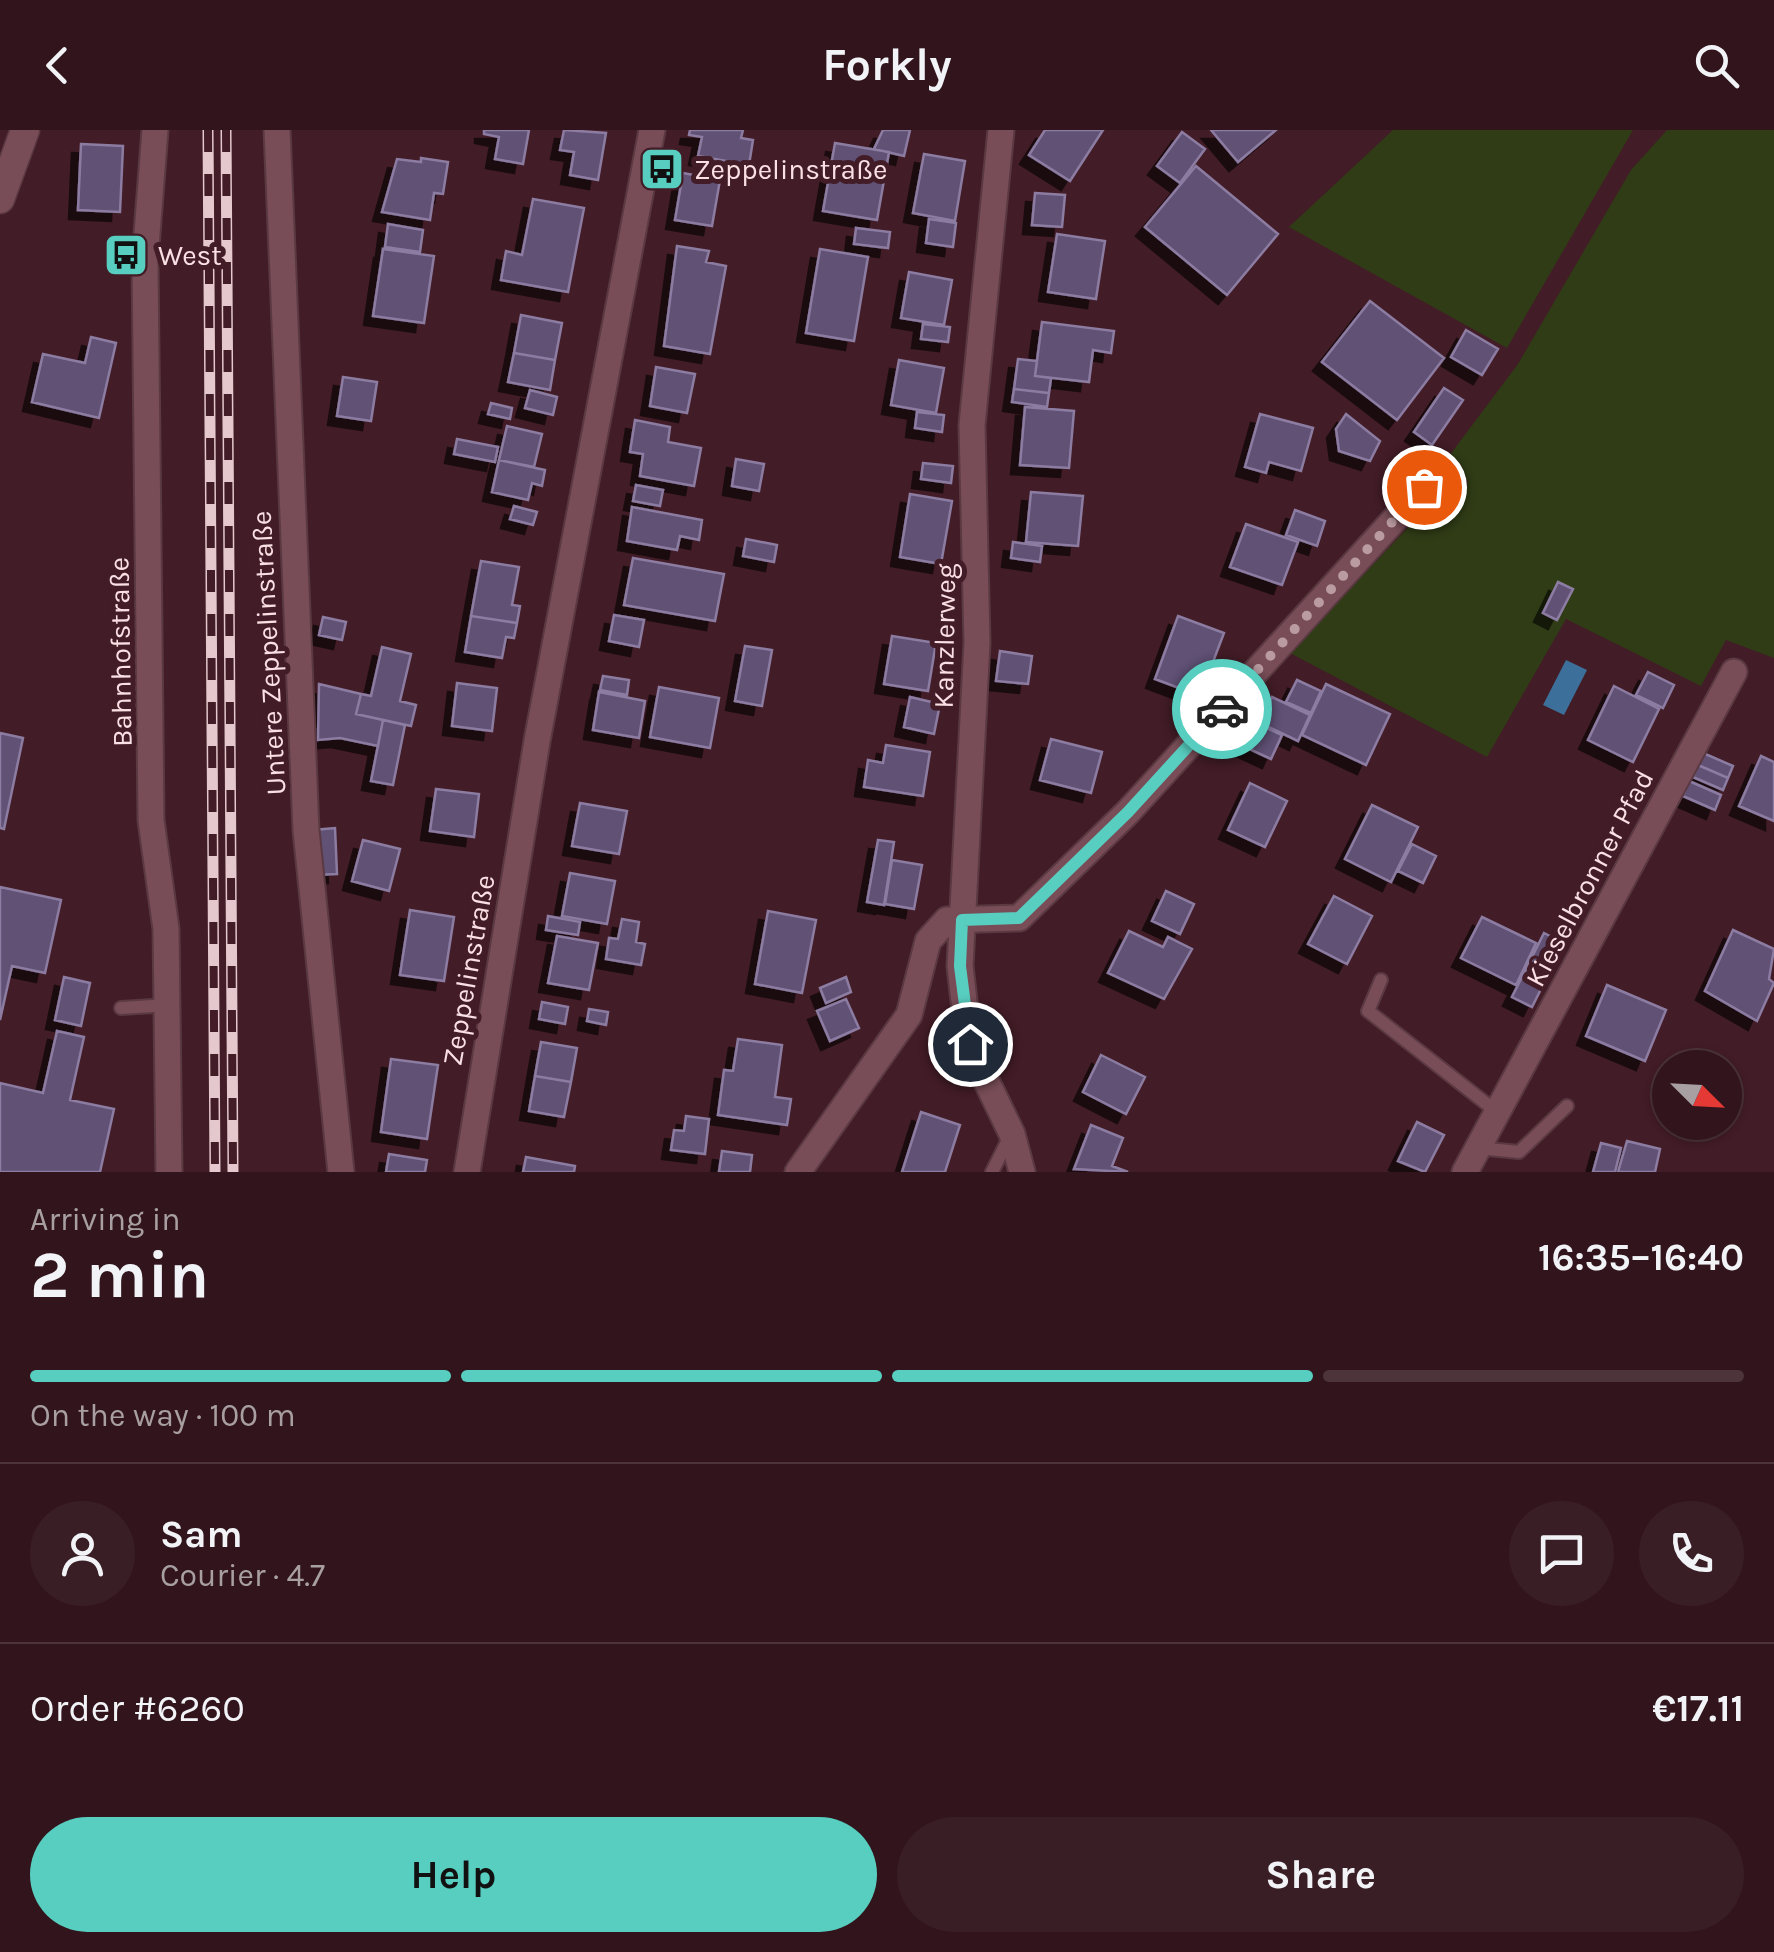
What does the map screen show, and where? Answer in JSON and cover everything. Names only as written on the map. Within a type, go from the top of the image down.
[{"type":"street","points":[[0,199],[25,130]]},
{"type":"street","name":"Bahnhofstraße","points":[[155,130],[145,260],[151,820],[166,930],[169,1172]]},
{"type":"street","name":"Untere Zeppelinstraße","points":[[277,130],[306,830],[341,1172]]},
{"type":"street","name":"Zeppelinstraße","points":[[467,1172],[547,687],[652,130]]},
{"type":"street","name":"Kanzlerweg","points":[[1001,130],[972,425],[977,643],[960,966],[970,1044],[1012,1134],[1022,1172]]},
{"type":"street","points":[[798,1172],[909,1015],[928,940],[947,920],[1019,918],[1074,867],[1424,487]]},
{"type":"street","name":"Kieselbronner Pfad","points":[[1470,1160],[1734,672]]},
{"type":"lane","points":[[1382,980],[1368,1011],[1497,1112]]},
{"type":"lane","points":[[121,1008],[169,1006]]},
{"type":"lane","points":[[1470,1160],[1519,1152],[1568,1106]]},
{"type":"lane","points":[[992,1172],[1012,1134]]},
{"type":"green space","points":[[1393,130],[1633,130],[1507,348],[1289,227]]},
{"type":"green space","points":[[1667,130],[1774,130],[1774,658],[1726,640],[1701,686],[1566,619],[1487,757],[1290,653],[1415,520],[1458,510],[1468,480],[1440,468],[1518,364],[1631,170]]},
{"type":"water","points":[[1566,660],[1587,670],[1564,715],[1543,705]]},
{"type":"building","points":[[484,130],[529,130],[523,164],[495,159],[499,137],[484,134]]},
{"type":"building","points":[[564,130],[606,133],[598,180],[570,175],[574,152],[560,150]]},
{"type":"building","points":[[690,130],[743,130],[741,138],[753,140],[749,165],[698,156],[702,137],[689,135]]},
{"type":"building","points":[[883,130],[910,130],[904,156],[874,149]]},
{"type":"building","points":[[1045,130],[1103,130],[1070,181],[1029,155]]},
{"type":"building","points":[[1211,130],[1276,130],[1238,162]]},
{"type":"building","points":[[1182,132],[1205,149],[1180,183],[1157,166]]},
{"type":"building","points":[[835,143],[889,152],[877,220],[823,211]]},
{"type":"building","points":[[81,144],[123,146],[120,212],[78,210]]},
{"type":"building","points":[[924,154],[965,161],[955,221],[913,213]]},
{"type":"building","points":[[421,158],[448,162],[443,194],[434,193],[430,220],[382,212],[397,159],[421,162]]},
{"type":"building","points":[[1196,166],[1278,234],[1227,295],[1145,227]]},
{"type":"building","points":[[683,173],[720,180],[712,226],[675,220]]},
{"type":"building","points":[[1035,193],[1065,195],[1062,227],[1032,225]]},
{"type":"building","points":[[533,199],[584,208],[568,292],[501,280],[506,251],[522,255]]},
{"type":"building","points":[[929,219],[956,223],[953,247],[926,243]]},
{"type":"building","points":[[388,224],[423,230],[420,252],[385,247]]},
{"type":"building","points":[[856,228],[890,232],[888,248],[854,244]]},
{"type":"building","points":[[1057,234],[1105,241],[1096,299],[1048,292]]},
{"type":"building","points":[[677,246],[709,251],[706,262],[726,266],[710,354],[664,346]]},
{"type":"building","points":[[383,249],[434,256],[424,323],[373,316]]},
{"type":"building","points":[[820,249],[868,257],[854,341],[806,333]]},
{"type":"building","points":[[909,272],[952,280],[944,325],[901,318]]},
{"type":"building","points":[[1370,301],[1444,358],[1397,420],[1322,362]]},
{"type":"building","points":[[521,315],[562,323],[555,360],[514,353]]},
{"type":"building","points":[[1042,322],[1114,331],[1111,353],[1093,350],[1089,382],[1035,376]]},
{"type":"building","points":[[923,324],[950,327],[948,342],[921,339]]},
{"type":"building","points":[[1466,330],[1498,349],[1482,375],[1451,357]]},
{"type":"building","points":[[91,337],[116,343],[99,418],[32,402],[43,354],[85,363]]},
{"type":"building","points":[[514,353],[555,360],[550,390],[508,382]]},
{"type":"building","points":[[1018,359],[1037,361],[1035,376],[1051,378],[1049,393],[1014,389]]},
{"type":"building","points":[[899,360],[944,368],[936,413],[891,405]]},
{"type":"building","points":[[656,367],[695,374],[687,413],[650,406]]},
{"type":"building","points":[[343,377],[377,382],[371,421],[337,416]]},
{"type":"building","points":[[1444,388],[1463,400],[1432,445],[1414,432]]},
{"type":"building","points":[[1014,389],[1049,393],[1047,407],[1012,402]]},
{"type":"building","points":[[530,390],[557,397],[553,415],[525,408]]},
{"type":"building","points":[[491,403],[512,408],[510,419],[488,414]]},
{"type":"building","points":[[1025,407],[1074,411],[1069,468],[1020,465]]},
{"type":"building","points":[[917,412],[944,415],[942,432],[915,428]]},
{"type":"building","points":[[1260,414],[1313,428],[1301,471],[1269,462],[1266,473],[1245,467]]},
{"type":"building","points":[[1346,414],[1380,441],[1370,461],[1339,451],[1336,429]]},
{"type":"building","points":[[635,420],[670,427],[668,442],[701,448],[694,486],[640,476],[643,454],[630,452]]},
{"type":"building","points":[[507,426],[542,434],[534,467],[499,460]]},
{"type":"building","points":[[457,439],[498,447],[495,462],[454,454]]},
{"type":"building","points":[[736,459],[764,464],[759,491],[732,486]]},
{"type":"building","points":[[499,460],[545,470],[542,486],[532,483],[528,500],[492,492]]},
{"type":"building","points":[[923,463],[953,466],[951,483],[921,479]]},
{"type":"building","points":[[636,485],[663,490],[660,506],[633,501]]},
{"type":"building","points":[[1031,492],[1083,496],[1078,546],[1026,542]]},
{"type":"building","points":[[910,494],[952,501],[941,564],[900,557]]},
{"type":"building","points":[[514,506],[537,512],[533,525],[510,519]]},
{"type":"building","points":[[632,507],[702,520],[699,540],[680,536],[677,550],[627,541]]},
{"type":"building","points":[[1295,510],[1325,521],[1317,546],[1286,535]]},
{"type":"building","points":[[1246,524],[1298,542],[1282,585],[1230,567]]},
{"type":"building","points":[[746,539],[777,545],[774,562],[743,556]]},
{"type":"building","points":[[1013,542],[1042,546],[1040,562],[1011,558]]},
{"type":"building","points":[[633,558],[724,574],[715,621],[624,605]]},
{"type":"building","points":[[481,561],[519,567],[512,605],[520,606],[517,623],[471,616]]},
{"type":"building","points":[[1558,582],[1573,589],[1557,620],[1543,613]]},
{"type":"building","points":[[614,615],[644,620],[639,647],[609,641]]},
{"type":"building","points":[[471,616],[517,623],[514,638],[506,637],[502,658],[465,652]]},
{"type":"building","points":[[1178,616],[1224,633],[1200,696],[1155,679]]},
{"type":"building","points":[[323,617],[346,622],[342,640],[319,635]]},
{"type":"building","points":[[892,636],[936,643],[928,691],[884,684]]},
{"type":"building","points":[[745,646],[772,650],[762,706],[735,701]]},
{"type":"building","points":[[382,647],[411,654],[400,701],[416,705],[411,726],[356,714],[361,694],[371,696]]},
{"type":"building","points":[[1000,651],[1032,656],[1028,684],[996,681]]},
{"type":"building","points":[[1648,672],[1674,685],[1663,708],[1636,695]]},
{"type":"building","points":[[603,676],[629,680],[627,695],[600,690]]},
{"type":"building","points":[[1297,680],[1321,691],[1311,713],[1286,702]]},
{"type":"building","points":[[457,683],[497,688],[492,731],[452,726]]},
{"type":"building","points":[[319,684],[361,694],[356,714],[383,720],[378,746],[340,738],[318,740]]},
{"type":"building","points":[[1326,684],[1390,714],[1366,765],[1302,735]]},
{"type":"building","points":[[1614,686],[1659,709],[1633,762],[1588,740]]},
{"type":"building","points":[[659,687],[719,698],[710,748],[650,737]]},
{"type":"building","points":[[599,692],[645,701],[639,738],[593,730]]},
{"type":"building","points":[[910,697],[940,704],[934,734],[904,727]]},
{"type":"building","points":[[1272,697],[1310,715],[1298,741],[1260,723]]},
{"type":"building","points":[[383,720],[405,725],[393,785],[371,781]]},
{"type":"building","points":[[1258,724],[1282,735],[1271,759],[1247,748]]},
{"type":"building","points":[[0,733],[23,738],[4,829],[0,828]]},
{"type":"building","points":[[1051,739],[1102,752],[1091,793],[1040,780]]},
{"type":"building","points":[[886,745],[930,752],[923,796],[864,787],[868,760],[883,763]]},
{"type":"building","points":[[1703,753],[1733,766],[1728,778],[1698,765]]},
{"type":"building","points":[[1761,756],[1774,762],[1774,821],[1739,806]]},
{"type":"building","points":[[1698,765],[1728,778],[1723,790],[1693,777]]},
{"type":"building","points":[[1689,781],[1721,795],[1715,810],[1683,796]]},
{"type":"building","points":[[1250,783],[1287,801],[1265,847],[1228,830]]},
{"type":"building","points":[[436,789],[479,794],[474,837],[430,831]]},
{"type":"building","points":[[580,803],[627,811],[619,854],[572,846]]},
{"type":"building","points":[[1372,805],[1418,827],[1391,882],[1345,859]]},
{"type":"building","points":[[335,828],[337,874],[316,875],[313,830]]},
{"type":"building","points":[[363,840],[400,849],[389,891],[352,881]]},
{"type":"building","points":[[878,840],[894,842],[884,905],[867,902]]},
{"type":"building","points":[[1412,844],[1436,856],[1423,883],[1398,871]]},
{"type":"building","points":[[892,860],[922,865],[914,909],[885,904]]},
{"type":"building","points":[[570,873],[615,881],[607,924],[562,916]]},
{"type":"building","points":[[0,887],[61,900],[45,973],[12,966],[0,1020]]},
{"type":"building","points":[[1166,891],[1194,904],[1180,934],[1152,921]]},
{"type":"building","points":[[1334,896],[1372,916],[1347,964],[1308,944]]},
{"type":"building","points":[[410,910],[454,917],[444,981],[400,975]]},
{"type":"building","points":[[768,911],[816,920],[802,993],[755,984]]},
{"type":"building","points":[[548,916],[580,922],[578,935],[546,930]]},
{"type":"building","points":[[1482,917],[1536,943],[1516,985],[1461,958]]},
{"type":"building","points":[[622,919],[639,922],[636,942],[645,944],[641,965],[606,959],[609,938],[618,939]]},
{"type":"building","points":[[1733,930],[1774,949],[1769,979],[1774,983],[1757,1021],[1705,991]]},
{"type":"building","points":[[1129,931],[1163,947],[1168,937],[1192,949],[1164,999],[1108,973]]},
{"type":"building","points":[[1544,933],[1564,943],[1532,1007],[1512,997]]},
{"type":"building","points":[[557,936],[598,943],[589,990],[548,983]]},
{"type":"building","points":[[64,977],[90,983],[81,1026],[55,1020]]},
{"type":"building","points":[[846,977],[851,992],[826,1003],[820,988]]},
{"type":"building","points":[[1607,985],[1666,1010],[1645,1061],[1586,1036]]},
{"type":"building","points":[[846,999],[859,1028],[830,1041],[817,1011]]},
{"type":"building","points":[[542,1002],[568,1007],[565,1024],[539,1019]]},
{"type":"building","points":[[589,1009],[608,1012],[606,1025],[587,1021]]},
{"type":"building","points":[[57,1031],[84,1037],[70,1100],[114,1109],[100,1172],[0,1172],[0,1083],[43,1093]]},
{"type":"building","points":[[738,1039],[782,1045],[775,1097],[791,1099],[787,1125],[718,1115],[724,1070],[733,1071]]},
{"type":"building","points":[[541,1042],[577,1048],[571,1082],[535,1076]]},
{"type":"building","points":[[1101,1055],[1145,1077],[1126,1114],[1083,1092]]},
{"type":"building","points":[[391,1059],[438,1065],[427,1139],[381,1132]]},
{"type":"building","points":[[535,1076],[571,1082],[564,1117],[529,1111]]},
{"type":"building","points":[[921,1112],[960,1125],[945,1172],[902,1172]]},
{"type":"building","points":[[686,1116],[709,1119],[705,1154],[671,1150],[674,1130],[684,1131]]},
{"type":"building","points":[[1417,1122],[1444,1135],[1425,1172],[1398,1161]]},
{"type":"building","points":[[1091,1125],[1123,1138],[1112,1166],[1128,1172],[1074,1169]]},
{"type":"building","points":[[1627,1141],[1660,1149],[1655,1172],[1618,1172]]},
{"type":"building","points":[[1601,1143],[1621,1148],[1615,1172],[1593,1172]]},
{"type":"building","points":[[722,1151],[752,1155],[750,1172],[719,1172]]},
{"type":"building","points":[[389,1154],[427,1160],[425,1172],[386,1172]]},
{"type":"building","points":[[526,1157],[575,1166],[574,1172],[523,1172]]},
{"type":"railway","points":[[208,130],[215,1172]]},
{"type":"railway","points":[[226,130],[233,1172]]},
{"type":"way so far","points":[[1222,709],[1424,487]]},
{"type":"place","name":"Zeppelinstraße","points":[[662,169]]},
{"type":"place","name":"West","points":[[126,255]]},
{"type":"route","points":[[970,1044],[960,966],[962,920],[1019,918],[1128,812],[1222,709]]}]
